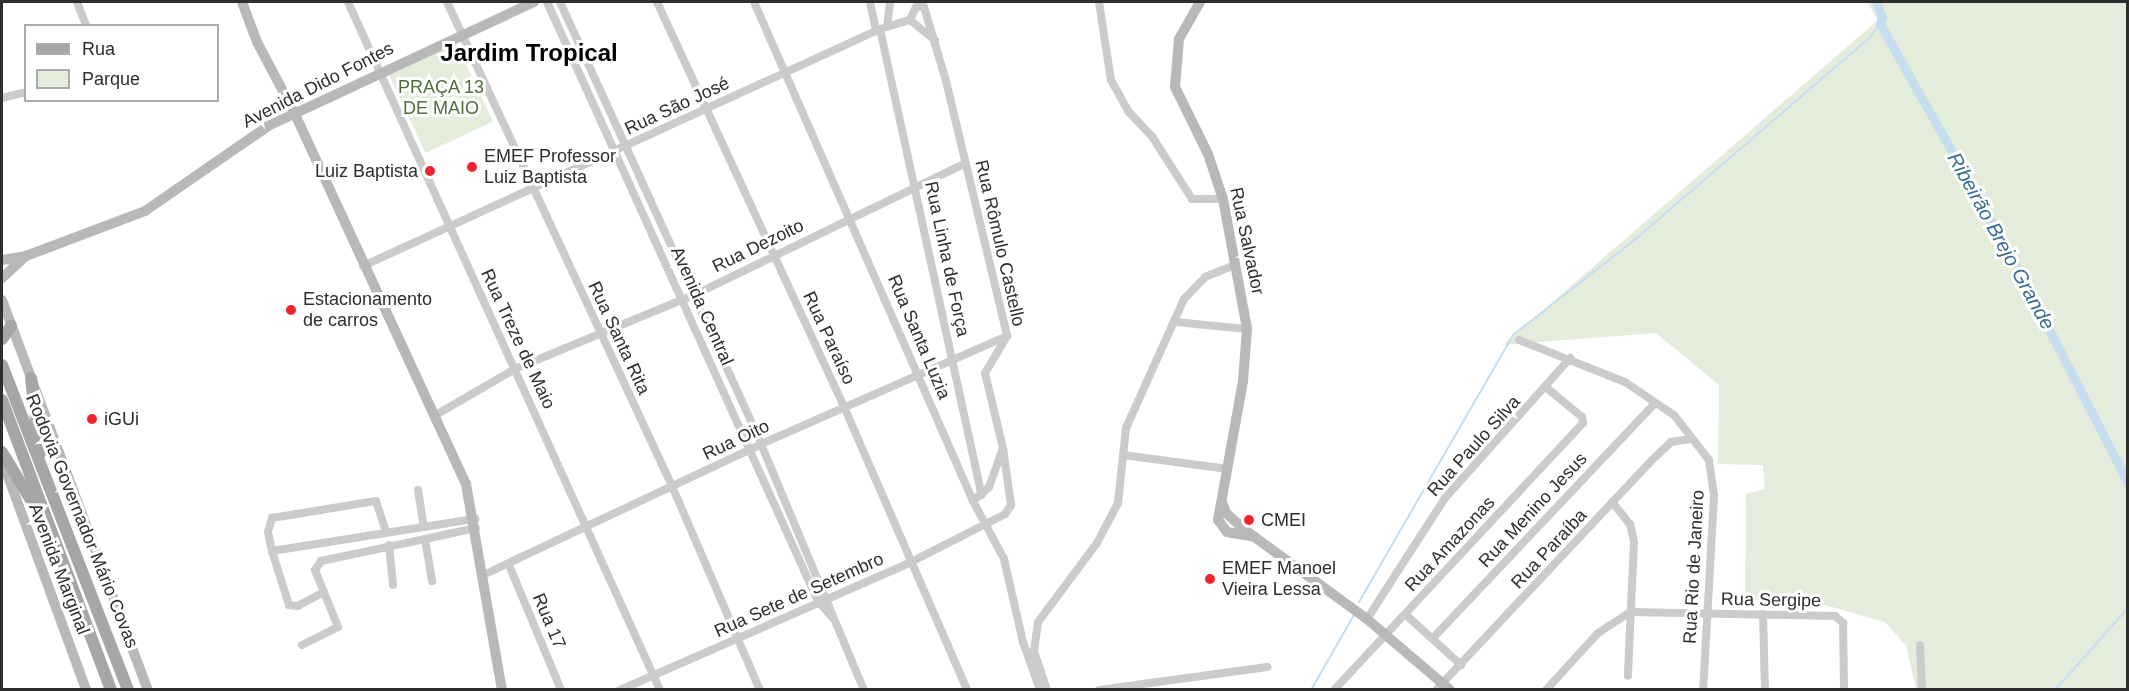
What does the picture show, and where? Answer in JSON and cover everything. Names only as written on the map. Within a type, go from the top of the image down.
[{"type":"main road","points":[[2,339],[11,326]]},
{"type":"main road","name":"Rodovia Governador Mário Covas","points":[[2,365],[128,690]]},
{"type":"main road","points":[[31,378],[41,469]]},
{"type":"main road","name":"Rodovia Governador Mário Covas","points":[[2,400],[111,690]]},
{"type":"main road","points":[[2,453],[55,538]]},
{"type":"street","points":[[77,2],[85,24]]},
{"type":"street","points":[[242,2],[257,42],[294,112],[363,266],[466,484],[475,524],[481,576],[502,690]]},
{"type":"street","name":"Rua Treze de Maio","points":[[348,2],[660,690]]},
{"type":"street","name":"Rua Santa Rita","points":[[447,2],[531,189],[672,486],[760,690]]},
{"type":"street","name":"Avenida Dido Fontes","points":[[2,260],[26,256],[145,211],[249,138],[294,112],[534,2]]},
{"type":"street","name":"Avenida Central","points":[[547,2],[818,601],[836,620]]},
{"type":"street","name":"Avenida Central","points":[[560,2],[761,444],[864,690]]},
{"type":"street","name":"Rua Paraíso","points":[[657,2],[704,109],[845,409],[909,563],[967,690]]},
{"type":"street","name":"Rua Santa Luzia","points":[[754,2],[852,217],[973,501],[988,525],[1004,559],[1023,642],[1040,690]]},
{"type":"street","points":[[870,2],[881,29]]},
{"type":"street","name":"Rua Linha de Força","points":[[890,2],[881,29],[982,495]]},
{"type":"street","points":[[1099,2],[1111,80],[1129,112],[1153,138],[1192,199],[1223,199]]},
{"type":"street","name":"Rua Salvador","points":[[1200,2],[1179,39],[1174,87],[1208,154],[1223,199],[1247,329],[1219,525],[1227,532],[1255,537],[1367,619],[1442,688]]},
{"type":"street","points":[[916,4],[910,20],[935,40]]},
{"type":"street","name":"Rua Rômulo Castello","points":[[916,4],[929,13],[1007,336],[985,373],[1003,448],[1011,504],[988,525]]},
{"type":"street","name":"Rua São José","points":[[363,266],[881,29],[910,20]]},
{"type":"street","points":[[2,98],[24,92]]},
{"type":"street","name":"Rua Dezoito","points":[[434,416],[515,369],[694,295],[966,163]]},
{"type":"street","name":"Avenida Dido Fontes","points":[[2,278],[26,256]]},
{"type":"street","points":[[1047,690],[1034,633],[1107,525],[1122,489],[1123,455],[1131,416],[1194,286],[1235,266]]},
{"type":"street","points":[[2,300],[148,690]]},
{"type":"street","points":[[1175,322],[1247,329]]},
{"type":"street","name":"Rua Oito","points":[[481,576],[588,529],[750,449],[954,362],[1007,336]]},
{"type":"street","name":"Rua Rio de Janeiro","points":[[1519,340],[1570,358],[1625,382],[1674,415],[1713,470],[1703,690]]},
{"type":"street","name":"Rua Paulo Silva","points":[[1367,619],[1445,498],[1547,388],[1570,358]]},
{"type":"street","name":"Rua Amazonas","points":[[1335,690],[1583,423],[1582,417],[1547,388]]},
{"type":"street","name":"Rua Menino Jesus","points":[[1433,638],[1655,403]]},
{"type":"street","name":"Rua Paraíba","points":[[1442,688],[1461,664],[1671,442],[1689,439]]},
{"type":"street","points":[[973,501],[982,495],[1003,448]]},
{"type":"street","points":[[1123,455],[1228,468]]},
{"type":"street","name":"Avenida Marginal","points":[[2,460],[86,690]]},
{"type":"street","points":[[418,490],[424,527]]},
{"type":"street","points":[[324,592],[298,606],[289,605],[272,551],[270,521],[288,515],[376,501],[386,532]]},
{"type":"street","points":[[1612,502],[1633,532],[1628,676]]},
{"type":"street","points":[[272,551],[386,532],[475,524]]},
{"type":"street","points":[[302,645],[338,627],[315,570],[321,561],[425,539],[475,524]]},
{"type":"street","name":"Rua Sete de Setembro","points":[[620,690],[738,639],[827,597],[909,563],[988,525]]},
{"type":"street","points":[[425,539],[432,581]]},
{"type":"street","points":[[389,545],[393,585]]},
{"type":"street","name":"Rua 17","points":[[508,565],[561,690]]},
{"type":"street","points":[[1546,690],[1598,633],[1630,612]]},
{"type":"street","name":"Rua Sergipe","points":[[1630,612],[1835,616],[1843,622],[1844,690]]},
{"type":"street","points":[[1405,614],[1461,664]]},
{"type":"street","points":[[1763,615],[1765,690]]},
{"type":"street","points":[[1920,645],[1922,690]]},
{"type":"street","points":[[1099,690],[1268,667]]},
{"type":"green space","points":[[1867,2],[2127,2],[2127,689],[1916,689],[1906,646],[1885,622],[1818,603],[1745,606],[1746,494],[1765,489],[1763,465],[1718,464],[1719,385],[1656,333],[1503,345],[1878,20]]},
{"type":"green space","name":"PRAÇA 13 DE MAIO","points":[[456,43],[493,122],[426,153],[389,74]]},
{"type":"waterway","name":"Ribeirão Brejo Grande","points":[[1876,2],[1882,17],[1880,24],[2019,271],[2128,483]]},
{"type":"waterway","points":[[1359,602],[1514,334],[1632,242],[1869,38],[1880,24]]},
{"type":"waterway","points":[[2121,469],[2128,465]]},
{"type":"waterway","points":[[2055,690],[2128,608]]},
{"type":"waterway","points":[[1311,690],[1354,615]]},
{"type":"place","name":"EMEF Professor Luiz Baptista","points":[[472,167]]},
{"type":"place","name":"Luiz Baptista","points":[[430,171]]},
{"type":"place","name":"Estacionamento de carros","points":[[291,310]]},
{"type":"place","name":"iGUi","points":[[92,419]]},
{"type":"place","name":"CMEI","points":[[1249,520]]},
{"type":"place","name":"EMEF Manoel Vieira Lessa","points":[[1210,579]]},
{"type":"district","name":"Jardim Tropical","points":[[529,53]]}]
